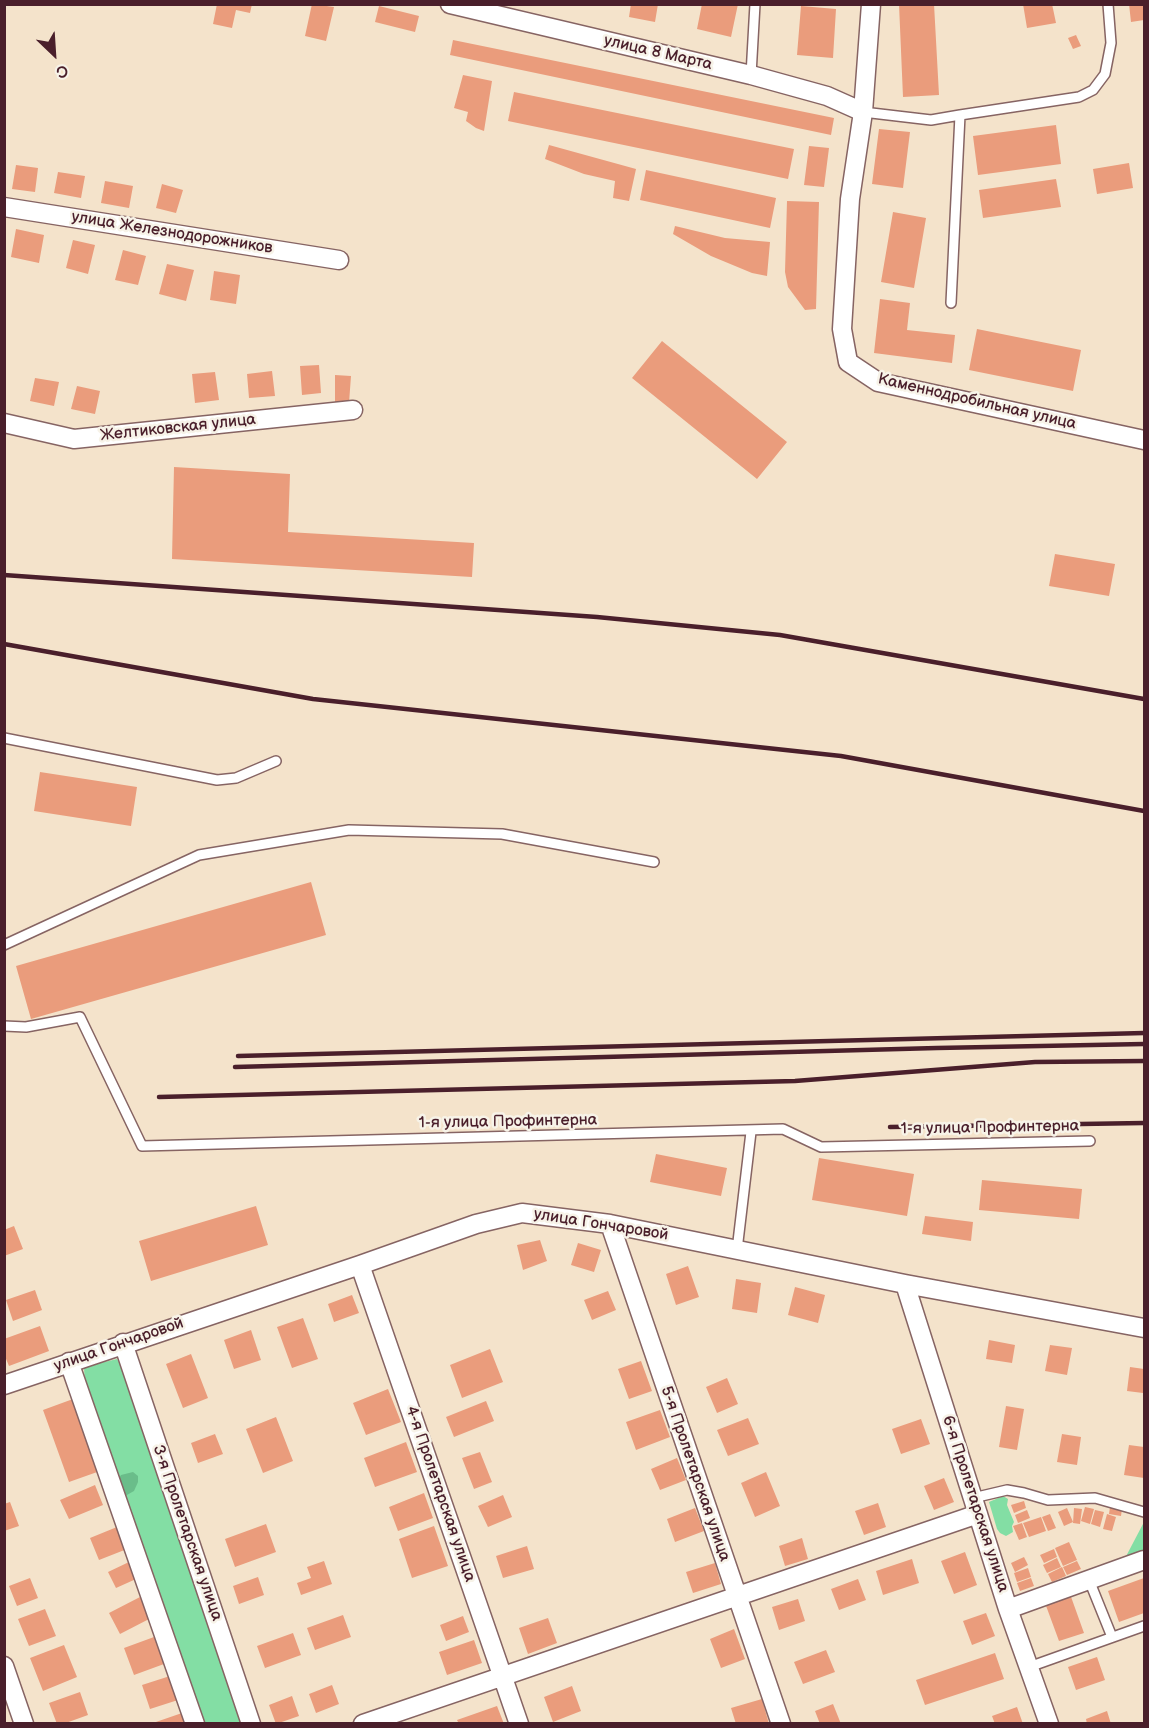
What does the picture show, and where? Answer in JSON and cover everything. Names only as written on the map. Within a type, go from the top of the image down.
[{"type":"street","name":"улица 8 Марта","points":[[450,4],[751,75],[827,96],[863,112]]},
{"type":"street","name":"Каменнодробильная улица","points":[[872,4],[863,112],[850,199],[842,329],[848,362],[878,382],[1144,440]]},
{"type":"street","name":"улица Железнодорожников","points":[[4,207],[339,260]]},
{"type":"street","name":"Желтиковская улица","points":[[4,423],[74,439],[353,410]]},
{"type":"street","name":"улица Гончаровой","points":[[4,1385],[476,1224],[522,1213],[610,1224],[905,1284],[1144,1328]]},
{"type":"street","name":"5-я Пролетарская улица","points":[[610,1224],[781,1724]]},
{"type":"street","name":"4-я Пролетарская улица","points":[[360,1265],[519,1724]]},
{"type":"street","name":"6-я Пролетарская улица","points":[[905,1284],[1008,1609],[1049,1724]]},
{"type":"street","name":"3-я Пролетарская улица","points":[[123,1343],[251,1724]]},
{"type":"street","points":[[69,1362],[195,1724]]},
{"type":"street","points":[[363,1724],[737,1597],[975,1506]]},
{"type":"street","points":[[1008,1609],[1144,1560]]},
{"type":"street","points":[[4,1666],[24,1724]]},
{"type":"lane","points":[[751,75],[755,4]]},
{"type":"lane","points":[[863,112],[931,120],[1079,98],[1093,90],[1105,74],[1111,42],[1108,4]]},
{"type":"lane","points":[[951,303],[960,115]]},
{"type":"lane","points":[[4,738],[218,780],[236,778],[276,761]]},
{"type":"lane","points":[[4,945],[199,855],[350,830],[502,834],[654,862]]},
{"type":"lane","name":"1-я улица Профинтерна","points":[[4,1026],[26,1027],[80,1017],[142,1146],[783,1130],[821,1147],[1090,1141]]},
{"type":"lane","points":[[737,1250],[751,1132]]},
{"type":"lane","points":[[975,1506],[1007,1490],[1048,1500],[1095,1498],[1144,1512]]},
{"type":"lane","points":[[1089,1580],[1112,1637]]},
{"type":"lane","points":[[1029,1667],[1144,1626]]},
{"type":"green space","points":[[117,1359],[134,1387],[246,1723],[201,1723],[85,1387],[84,1367]]},
{"type":"green space","points":[[133,1472],[138,1476],[138,1482],[134,1491],[125,1496],[116,1482],[121,1475]]},
{"type":"green space","points":[[1003,1496],[1008,1499],[1007,1505],[1014,1522],[1013,1532],[1006,1536],[997,1529],[989,1502]]},
{"type":"green space","points":[[1144,1522],[1144,1556],[1122,1564]]},
{"type":"building","points":[[217,4],[252,4],[250,13],[236,10],[232,28],[213,24]]},
{"type":"building","points":[[312,4],[334,7],[326,41],[305,36]]},
{"type":"building","points":[[631,4],[658,4],[655,22],[629,17]]},
{"type":"building","points":[[702,4],[738,4],[731,37],[697,29]]},
{"type":"building","points":[[899,4],[934,4],[939,95],[903,97]]},
{"type":"building","points":[[1023,4],[1052,4],[1056,23],[1027,28]]},
{"type":"building","points":[[1129,4],[1144,4],[1144,20],[1131,22]]},
{"type":"building","points":[[379,6],[419,16],[415,32],[375,22]]},
{"type":"building","points":[[801,6],[836,9],[833,58],[797,55]]},
{"type":"building","points":[[1076,35],[1081,46],[1073,49],[1068,38]]},
{"type":"building","points":[[453,40],[834,118],[831,135],[450,55]]},
{"type":"building","points":[[463,75],[492,81],[484,131],[466,121],[468,112],[454,108]]},
{"type":"building","points":[[514,92],[794,149],[788,179],[508,121]]},
{"type":"building","points":[[1056,125],[1061,164],[978,175],[973,136]]},
{"type":"building","points":[[879,129],[910,132],[903,188],[872,184]]},
{"type":"building","points":[[549,145],[636,169],[629,201],[613,198],[615,181],[584,174],[545,159]]},
{"type":"building","points":[[809,146],[829,148],[824,187],[804,185]]},
{"type":"building","points":[[1129,163],[1133,188],[1097,194],[1093,169]]},
{"type":"building","points":[[16,165],[38,168],[35,192],[12,189]]},
{"type":"building","points":[[646,170],[776,198],[770,228],[640,200]]},
{"type":"building","points":[[58,172],[85,176],[81,198],[54,193]]},
{"type":"building","points":[[1056,179],[1061,207],[983,218],[979,190]]},
{"type":"building","points":[[105,181],[133,186],[129,208],[101,203]]},
{"type":"building","points":[[162,184],[183,190],[176,213],[156,208]]},
{"type":"building","points":[[787,201],[819,202],[816,309],[805,310],[788,287],[785,272]]},
{"type":"building","points":[[893,212],[926,218],[914,288],[881,282]]},
{"type":"building","points":[[675,226],[725,238],[770,242],[767,276],[752,273],[711,256],[673,234]]},
{"type":"building","points":[[16,229],[44,235],[39,263],[11,257]]},
{"type":"building","points":[[73,240],[95,245],[88,274],[66,268]]},
{"type":"building","points":[[123,250],[146,256],[138,285],[115,280]]},
{"type":"building","points":[[167,264],[194,270],[186,301],[159,294]]},
{"type":"building","points":[[214,271],[240,275],[236,304],[210,300]]},
{"type":"building","points":[[880,299],[910,303],[907,330],[955,335],[952,363],[874,353]]},
{"type":"building","points":[[977,329],[1081,350],[1073,391],[969,370]]},
{"type":"building","points":[[662,341],[787,442],[757,479],[632,378]]},
{"type":"building","points":[[319,365],[321,393],[302,395],[300,366]]},
{"type":"building","points":[[272,371],[275,396],[249,398],[247,374]]},
{"type":"building","points":[[215,372],[219,400],[195,403],[192,374]]},
{"type":"building","points":[[335,375],[351,376],[349,403],[335,402]]},
{"type":"building","points":[[35,378],[59,382],[54,406],[30,401]]},
{"type":"building","points":[[77,386],[100,391],[95,414],[71,409]]},
{"type":"building","points":[[174,467],[290,474],[288,532],[474,543],[472,577],[172,559]]},
{"type":"building","points":[[1055,554],[1115,564],[1109,596],[1049,586]]},
{"type":"building","points":[[40,772],[137,787],[131,826],[34,811]]},
{"type":"building","points":[[311,882],[326,935],[31,1019],[16,966]]},
{"type":"building","points":[[656,1154],[727,1168],[721,1196],[650,1182]]},
{"type":"building","points":[[819,1158],[914,1174],[907,1216],[812,1200]]},
{"type":"building","points":[[982,1180],[1082,1189],[1079,1219],[979,1210]]},
{"type":"building","points":[[256,1206],[268,1245],[151,1281],[139,1241]]},
{"type":"building","points":[[925,1216],[973,1222],[971,1241],[922,1234]]},
{"type":"building","points":[[14,1226],[23,1249],[4,1256],[4,1230]]},
{"type":"building","points":[[540,1240],[547,1261],[523,1270],[517,1245]]},
{"type":"building","points":[[578,1243],[601,1250],[594,1272],[571,1265]]},
{"type":"building","points":[[688,1266],[699,1297],[676,1305],[666,1274]]},
{"type":"building","points":[[736,1279],[761,1283],[757,1313],[732,1309]]},
{"type":"building","points":[[795,1287],[825,1295],[818,1323],[788,1315]]},
{"type":"building","points":[[35,1290],[42,1310],[13,1321],[6,1300]]},
{"type":"building","points":[[608,1291],[616,1310],[592,1320],[584,1300]]},
{"type":"building","points":[[352,1295],[359,1313],[334,1322],[328,1304]]},
{"type":"building","points":[[303,1318],[318,1359],[292,1368],[277,1327]]},
{"type":"building","points":[[40,1326],[49,1351],[9,1366],[4,1354],[4,1339]]},
{"type":"building","points":[[251,1330],[261,1360],[234,1369],[224,1340]]},
{"type":"building","points":[[989,1340],[1015,1345],[1012,1363],[986,1359]]},
{"type":"building","points":[[1050,1345],[1072,1348],[1067,1375],[1045,1371]]},
{"type":"building","points":[[490,1349],[503,1382],[462,1398],[450,1365]]},
{"type":"building","points":[[191,1354],[208,1398],[183,1408],[166,1364]]},
{"type":"building","points":[[641,1361],[652,1391],[629,1399],[618,1369]]},
{"type":"building","points":[[1130,1367],[1144,1369],[1143,1393],[1127,1391]]},
{"type":"building","points":[[727,1378],[738,1404],[717,1413],[706,1387]]},
{"type":"building","points":[[388,1389],[401,1422],[366,1435],[353,1403]]},
{"type":"building","points":[[73,1399],[100,1471],[69,1482],[43,1410]]},
{"type":"building","points":[[486,1401],[494,1421],[454,1437],[446,1417]]},
{"type":"building","points":[[1006,1406],[1024,1409],[1017,1450],[999,1447]]},
{"type":"building","points":[[660,1410],[670,1437],[636,1450],[626,1422]]},
{"type":"building","points":[[276,1417],[293,1461],[263,1473],[246,1429]]},
{"type":"building","points":[[748,1418],[759,1444],[728,1456],[717,1430]]},
{"type":"building","points":[[921,1419],[930,1444],[901,1454],[892,1429]]},
{"type":"building","points":[[215,1434],[223,1454],[198,1463],[191,1443]]},
{"type":"building","points":[[1062,1434],[1081,1437],[1077,1465],[1057,1462]]},
{"type":"building","points":[[406,1442],[417,1472],[375,1487],[364,1458]]},
{"type":"building","points":[[1129,1445],[1144,1447],[1144,1478],[1124,1475]]},
{"type":"building","points":[[480,1452],[492,1482],[474,1489],[462,1458]]},
{"type":"building","points":[[677,1458],[686,1480],[660,1490],[651,1469]]},
{"type":"building","points":[[766,1472],[780,1506],[755,1517],[741,1483]]},
{"type":"building","points":[[944,1478],[954,1502],[934,1510],[924,1486]]},
{"type":"building","points":[[95,1485],[103,1505],[69,1519],[60,1500]]},
{"type":"building","points":[[424,1493],[433,1518],[398,1531],[389,1507]]},
{"type":"building","points":[[503,1495],[512,1517],[488,1527],[478,1506]]},
{"type":"building","points":[[1024,1501],[1026,1508],[1014,1513],[1011,1505]]},
{"type":"building","points":[[10,1502],[19,1526],[4,1531],[4,1504]]},
{"type":"building","points":[[878,1503],[886,1527],[864,1535],[855,1511]]},
{"type":"building","points":[[1085,1507],[1094,1509],[1090,1524],[1081,1521]]},
{"type":"building","points":[[1110,1507],[1122,1509],[1121,1516],[1109,1514]]},
{"type":"building","points":[[695,1508],[704,1531],[675,1542],[667,1519]]},
{"type":"building","points":[[1067,1508],[1073,1522],[1064,1526],[1058,1512]]},
{"type":"building","points":[[1074,1508],[1082,1509],[1080,1524],[1073,1523]]},
{"type":"building","points":[[1027,1510],[1030,1518],[1018,1523],[1015,1515]]},
{"type":"building","points":[[1095,1510],[1104,1512],[1100,1527],[1091,1524]]},
{"type":"building","points":[[1050,1514],[1056,1528],[1048,1531],[1042,1517]]},
{"type":"building","points":[[1107,1514],[1116,1517],[1112,1531],[1103,1529]]},
{"type":"building","points":[[1041,1517],[1046,1531],[1029,1537],[1023,1523]]},
{"type":"building","points":[[1022,1523],[1027,1537],[1019,1540],[1013,1526]]},
{"type":"building","points":[[266,1524],[276,1552],[235,1567],[225,1539]]},
{"type":"building","points":[[434,1526],[448,1566],[412,1578],[399,1539]]},
{"type":"building","points":[[117,1527],[127,1549],[99,1560],[90,1538]]},
{"type":"building","points":[[802,1538],[808,1559],[785,1566],[779,1546]]},
{"type":"building","points":[[1069,1542],[1077,1560],[1063,1566],[1055,1548]]},
{"type":"building","points":[[527,1546],[534,1569],[503,1578],[496,1556]]},
{"type":"building","points":[[1054,1549],[1057,1557],[1044,1563],[1040,1555]]},
{"type":"building","points":[[965,1552],[977,1585],[954,1594],[941,1561]]},
{"type":"building","points":[[1024,1557],[1028,1565],[1015,1572],[1011,1563]]},
{"type":"building","points":[[1057,1558],[1061,1567],[1047,1573],[1043,1565]]},
{"type":"building","points":[[912,1559],[919,1583],[883,1595],[876,1571]]},
{"type":"building","points":[[324,1561],[332,1584],[301,1595],[297,1583],[311,1578],[307,1567]]},
{"type":"building","points":[[1077,1561],[1081,1569],[1067,1575],[1063,1567]]},
{"type":"building","points":[[129,1562],[136,1579],[116,1588],[108,1572]]},
{"type":"building","points":[[715,1563],[721,1584],[693,1593],[686,1572]]},
{"type":"building","points":[[1062,1567],[1066,1576],[1052,1582],[1048,1574]]},
{"type":"building","points":[[1028,1568],[1031,1577],[1017,1582],[1014,1573]]},
{"type":"building","points":[[258,1577],[264,1595],[239,1604],[233,1586]]},
{"type":"building","points":[[30,1578],[38,1598],[17,1606],[9,1586]]},
{"type":"building","points":[[1031,1578],[1034,1586],[1020,1591],[1017,1583]]},
{"type":"building","points":[[1144,1578],[1144,1613],[1119,1622],[1108,1591]]},
{"type":"building","points":[[858,1579],[866,1600],[839,1610],[831,1589]]},
{"type":"building","points":[[1070,1594],[1084,1633],[1059,1641],[1045,1603]]},
{"type":"building","points":[[140,1597],[151,1618],[120,1634],[109,1613]]},
{"type":"building","points":[[798,1599],[805,1621],[779,1630],[772,1607]]},
{"type":"building","points":[[45,1609],[56,1636],[29,1646],[18,1619]]},
{"type":"building","points":[[986,1613],[995,1636],[972,1645],[963,1621]]},
{"type":"building","points":[[343,1615],[351,1637],[315,1650],[307,1628]]},
{"type":"building","points":[[463,1616],[469,1632],[446,1641],[440,1625]]},
{"type":"building","points":[[548,1618],[557,1643],[528,1654],[519,1628]]},
{"type":"building","points":[[734,1629],[745,1659],[721,1668],[710,1639]]},
{"type":"building","points":[[293,1633],[301,1655],[265,1668],[257,1646]]},
{"type":"building","points":[[154,1637],[164,1664],[134,1675],[124,1648]]},
{"type":"building","points":[[474,1640],[482,1663],[447,1675],[439,1652]]},
{"type":"building","points":[[64,1645],[77,1677],[43,1691],[30,1658]]},
{"type":"building","points":[[826,1650],[835,1672],[803,1684],[794,1662]]},
{"type":"building","points":[[995,1653],[1004,1679],[925,1705],[916,1680]]},
{"type":"building","points":[[1097,1657],[1105,1680],[1076,1690],[1068,1667]]},
{"type":"building","points":[[170,1676],[178,1700],[150,1709],[142,1685]]},
{"type":"building","points":[[332,1685],[339,1704],[316,1713],[309,1694]]},
{"type":"building","points":[[572,1686],[581,1711],[553,1722],[544,1697]]},
{"type":"building","points":[[80,1692],[88,1715],[57,1724],[49,1703]]},
{"type":"building","points":[[292,1696],[299,1716],[276,1724],[269,1705]]},
{"type":"building","points":[[762,1699],[769,1724],[736,1724],[731,1708]]},
{"type":"building","points":[[833,1704],[841,1724],[820,1724],[815,1711]]},
{"type":"building","points":[[497,1706],[504,1724],[459,1724],[457,1720]]},
{"type":"building","points":[[1017,1707],[1023,1724],[995,1724],[992,1716]]},
{"type":"building","points":[[1107,1711],[1111,1724],[1087,1724],[1086,1719]]},
{"type":"building","points":[[182,1713],[186,1724],[153,1724],[153,1723]]},
{"type":"railway","points":[[4,575],[597,617],[780,635],[1144,699]]},
{"type":"railway","points":[[4,644],[313,699],[841,756],[1144,811]]},
{"type":"railway","points":[[238,1056],[1144,1033]]},
{"type":"railway","points":[[235,1067],[1144,1044]]},
{"type":"railway","points":[[159,1097],[795,1081],[1035,1062],[1144,1061]]},
{"type":"railway","points":[[890,1127],[1144,1123]]}]
